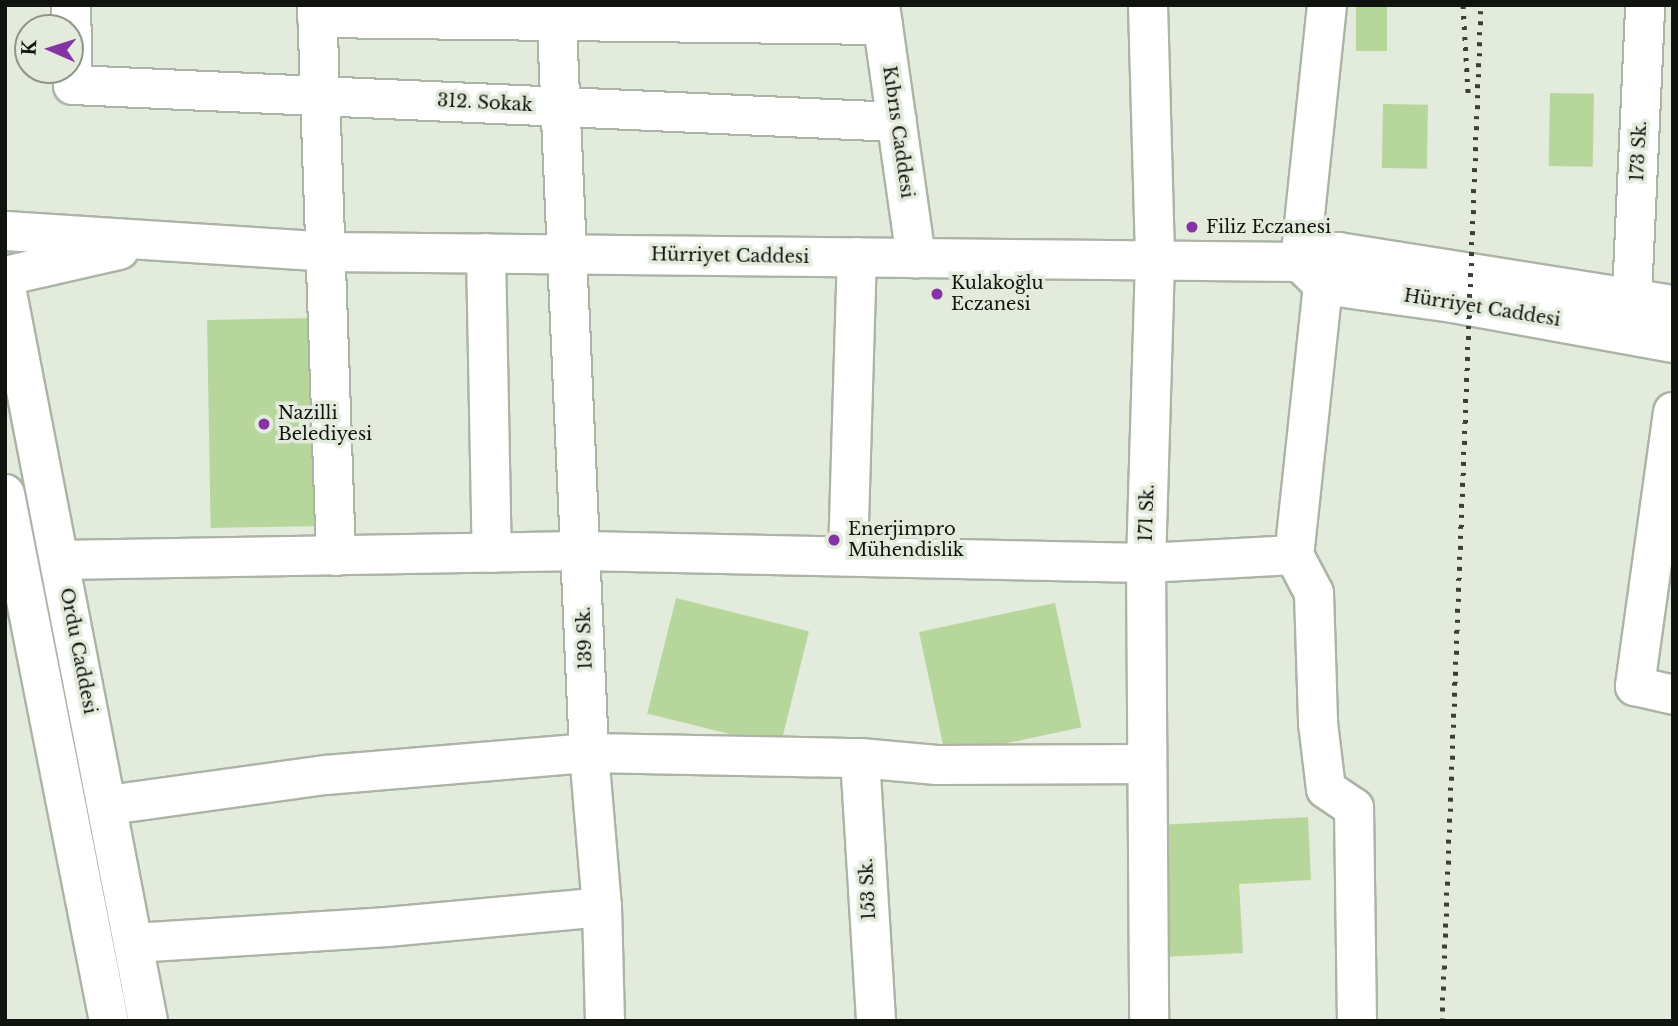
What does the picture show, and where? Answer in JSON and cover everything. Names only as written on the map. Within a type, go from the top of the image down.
[{"type":"street","name":"312. Sokak","points":[[71,5],[73,85],[897,122]]},
{"type":"street","name":"171 Sk.","points":[[1148,5],[1155,261],[1146,563],[1149,1021]]},
{"type":"street","points":[[1327,5],[1294,555],[1314,593],[1318,723],[1326,789],[1354,808],[1357,1021]]},
{"type":"street","name":"173 Sk.","points":[[1632,296],[1645,5]]},
{"type":"street","points":[[336,556],[317,12],[881,15]]},
{"type":"street","name":"139 Sk.","points":[[557,13],[589,753],[602,906],[605,1021]]},
{"type":"street","name":"Kıbrıs Caddesi","points":[[881,15],[916,258]]},
{"type":"street","name":"Hürriyet Caddesi","points":[[6,231],[327,252],[1155,261],[1311,274],[1673,343]]},
{"type":"street","points":[[5,275],[12,254],[6,231]]},
{"type":"street","name":"Hürriyet Caddesi","points":[[5,275],[160,241]]},
{"type":"street","name":"Hürriyet Caddesi","points":[[1311,274],[1338,252],[1632,296],[1673,305]]},
{"type":"street","points":[[486,253],[492,553]]},
{"type":"street","points":[[848,556],[857,257]]},
{"type":"street","name":"Ordu Caddesi","points":[[5,282],[148,1021]]},
{"type":"street","points":[[1673,412],[1635,686],[1673,695]]},
{"type":"street","points":[[5,495],[108,1021]]},
{"type":"street","points":[[60,560],[582,551],[1146,563],[1294,555]]},
{"type":"street","points":[[108,805],[326,775],[589,753],[860,758],[937,765],[1147,764]]},
{"type":"street","name":"153 Sk.","points":[[860,758],[876,1021]]},
{"type":"street","points":[[134,943],[387,927],[602,906]]},
{"type":"building","points":[[1356,5],[1387,5],[1387,51],[1356,51]]},
{"type":"building","points":[[1550,93],[1594,94],[1593,167],[1549,166]]},
{"type":"building","points":[[1383,104],[1428,105],[1427,169],[1382,168]]},
{"type":"building","name":"Nazilli Belediyesi","points":[[318,318],[322,526],[211,528],[207,320]]},
{"type":"building","points":[[676,598],[809,631],[780,747],[647,713]]},
{"type":"building","points":[[1055,603],[1081,727],[945,756],[919,632]]},
{"type":"building","points":[[1308,817],[1311,880],[1239,884],[1243,953],[1164,957],[1157,825]]},
{"type":"railway","points":[[1463,5],[1468,93]]},
{"type":"railway","points":[[1442,1021],[1481,5]]},
{"type":"place","name":"Filiz Eczanesi","points":[[1192,227]]},
{"type":"place","name":"Kulakoğlu Eczanesi","points":[[937,294]]},
{"type":"place","name":"Nazilli Belediyesi","points":[[264,424]]},
{"type":"place","name":"Enerjimpro Mühendislik","points":[[834,540]]}]
